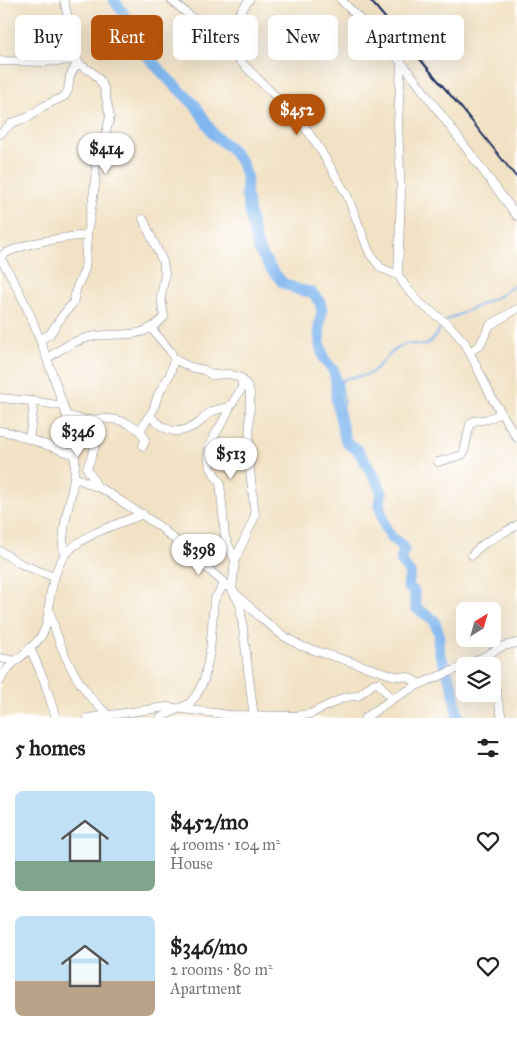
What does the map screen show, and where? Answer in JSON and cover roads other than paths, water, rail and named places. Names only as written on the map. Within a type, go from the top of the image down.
[{"type":"street","points":[[40,340],[50,334],[73,303],[77,287],[85,269],[87,235],[95,185],[96,158],[110,117],[104,88],[99,79],[78,61],[64,0]]},
{"type":"street","points":[[171,0],[189,15]]},
{"type":"street","points":[[238,15],[249,0]]},
{"type":"street","points":[[342,0],[392,50],[517,216]]},
{"type":"street","points":[[239,60],[302,123],[318,146],[347,195],[370,254],[381,268],[398,275],[420,303],[448,325],[465,343],[501,413],[517,438]]},
{"type":"street","points":[[0,61],[78,61]]},
{"type":"street","points":[[0,134],[12,123],[29,118],[42,107],[65,96],[70,76],[78,61]]},
{"type":"street","points":[[398,275],[402,194],[398,123],[401,62]]},
{"type":"street","points":[[47,359],[68,344],[96,336],[127,334],[151,328],[164,317],[161,297],[165,274],[163,262],[142,219]]},
{"type":"street","points":[[64,556],[63,534],[74,477],[75,455],[68,420],[20,290],[0,257],[14,249],[37,242],[87,235]]},
{"type":"street","points":[[470,351],[480,345],[490,324],[517,309]]},
{"type":"street","points":[[151,328],[171,352],[174,359],[190,368],[204,370],[212,374],[229,374],[241,378],[247,385],[250,393],[249,461],[255,516],[236,560],[232,590],[240,604],[254,717]]},
{"type":"street","points":[[141,432],[170,374],[174,359]]},
{"type":"street","points":[[236,560],[225,537],[220,482],[214,476],[209,463],[208,451],[230,407],[242,388],[241,378]]},
{"type":"street","points":[[0,398],[63,406]]},
{"type":"street","points":[[29,439],[33,412],[32,401]]},
{"type":"street","points":[[150,416],[156,423],[167,430],[184,432],[201,421],[208,413],[220,408],[230,407]]},
{"type":"street","points":[[438,462],[462,455],[470,424],[501,413]]},
{"type":"street","points":[[68,420],[110,419],[121,421],[141,432],[145,441],[143,446]]},
{"type":"street","points":[[68,420],[90,432],[95,438],[87,468],[97,487]]},
{"type":"street","points":[[0,431],[5,431],[75,455]]},
{"type":"street","points":[[74,477],[97,487],[143,514],[172,536],[282,635],[301,646],[395,676],[408,677],[420,684]]},
{"type":"street","points":[[0,681],[2,675],[44,632],[54,577],[64,556],[70,549],[95,533],[143,514]]},
{"type":"street","points":[[472,555],[478,546],[517,525]]},
{"type":"street","points":[[0,551],[21,564],[54,577]]},
{"type":"street","points":[[160,718],[190,703],[204,680],[210,652],[214,600],[225,583]]},
{"type":"street","points":[[48,608],[72,672],[89,695],[108,715]]},
{"type":"street","points":[[365,718],[392,699],[420,684],[504,646],[517,643]]},
{"type":"street","points":[[30,648],[44,680],[56,718]]},
{"type":"street","points":[[0,658],[16,661]]},
{"type":"street","points":[[88,718],[137,710],[178,708],[254,717],[310,714],[345,697],[358,696],[373,684],[378,683],[392,699]]},
{"type":"street","points":[[498,702],[502,718]]},
{"type":"street","points":[[184,718],[189,710]]},
{"type":"waterway","points":[[114,0],[149,58],[196,106],[214,135],[230,148],[242,163],[247,179],[246,194],[254,235],[259,250],[271,269],[283,283],[299,290],[311,292],[320,302],[322,311],[319,327],[320,344],[324,359],[334,371],[336,399],[344,435],[347,443],[358,450],[378,483],[382,493],[379,503],[385,527],[391,537],[403,546],[404,551],[401,560],[410,573],[408,587],[414,591],[416,608],[434,620],[440,636],[438,642],[440,654],[453,688],[458,718]]},
{"type":"waterway","points":[[447,320],[501,295],[517,283]]},
{"type":"waterway","points":[[339,410],[344,402],[341,381],[371,373],[398,347],[409,344],[427,344],[433,339],[443,324]]},
{"type":"railway","points":[[370,0],[463,110],[517,178]]}]
